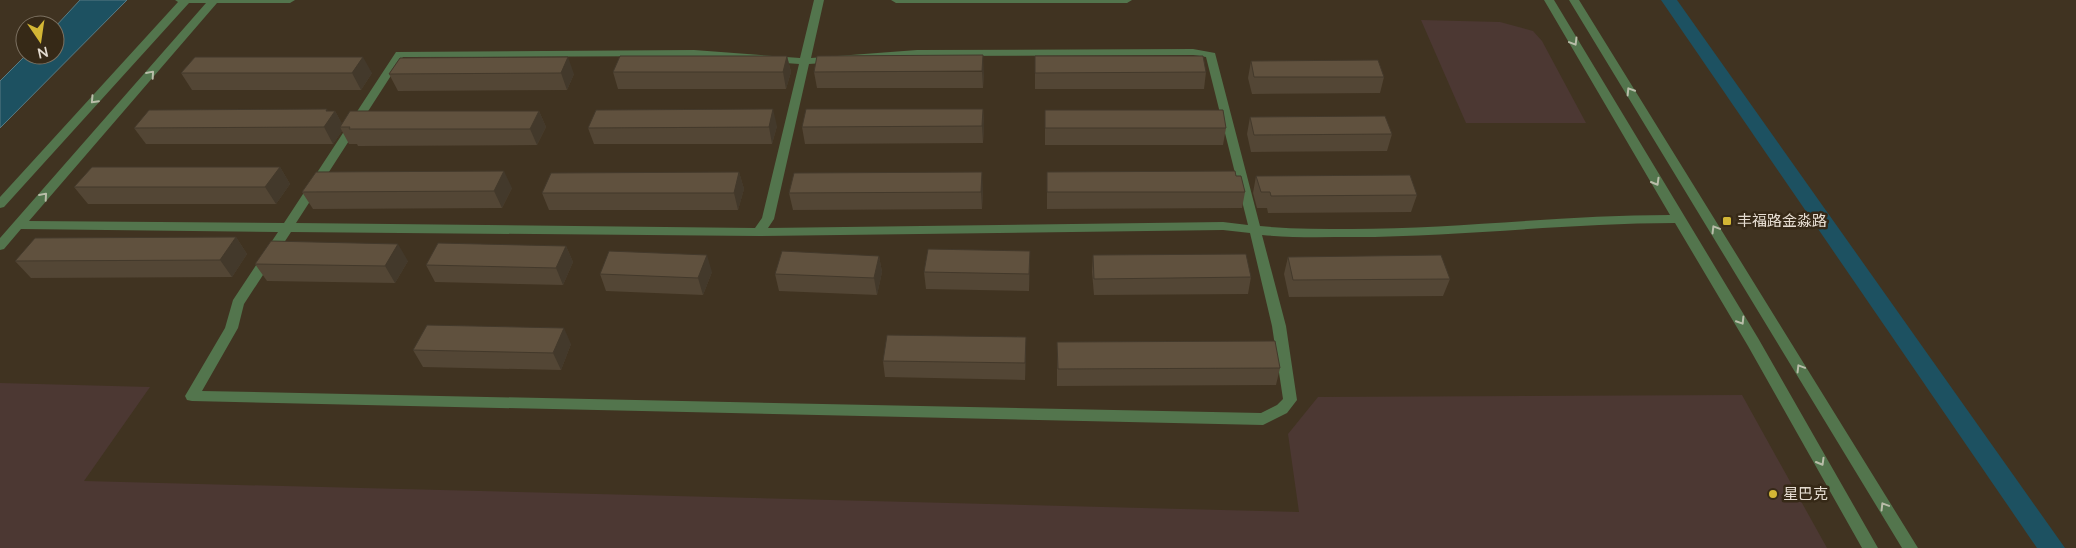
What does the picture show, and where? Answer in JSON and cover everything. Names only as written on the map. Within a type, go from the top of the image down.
[{"type":"street","points":[[174,0],[290,0]]},
{"type":"street","points":[[0,204],[186,0]]},
{"type":"street","points":[[0,246],[214,0]]},
{"type":"street","points":[[758,232],[768,219],[819,0]]},
{"type":"street","points":[[896,0],[1127,0]]},
{"type":"street","points":[[1550,0],[1678,219],[1753,342],[1870,548]]},
{"type":"street","points":[[1574,0],[1910,548]]},
{"type":"street","points":[[694,52],[805,61],[917,53],[1193,52],[1211,55],[1279,326],[1290,400],[1282,409],[1263,419],[192,396],[231,328],[238,303],[286,228],[400,54],[694,52]]},
{"type":"street","points":[[18,225],[758,232],[1223,226],[1286,233],[1411,233],[1615,219],[1678,219]]},
{"type":"shaded area","points":[[1421,20],[1500,22],[1533,31],[1542,41],[1586,123],[1466,123]]},
{"type":"shaded area","points":[[0,383],[150,387],[84,481],[1299,512],[1288,434],[1318,397],[1742,395],[1827,548],[0,548]]},
{"type":"water","points":[[80,0],[127,0],[65,62],[65,16]]},
{"type":"water","points":[[16,65],[63,65],[0,128],[0,81]]},
{"type":"building","points":[[983,55],[982,71],[814,72],[817,56]]},
{"type":"building","points":[[620,56],[787,56],[783,72],[613,72]]},
{"type":"building","points":[[1035,56],[1203,56],[1206,72],[1035,73]]},
{"type":"building","points":[[195,57],[363,57],[352,73],[181,73]]},
{"type":"building","points":[[568,57],[561,73],[389,74],[400,58]]},
{"type":"building","points":[[1378,60],[1384,77],[1254,77],[1251,61]]},
{"type":"building","points":[[327,109],[326,111],[335,111],[324,127],[134,128],[149,110]]},
{"type":"building","points":[[773,109],[769,127],[588,128],[596,110]]},
{"type":"building","points":[[806,109],[983,109],[982,126],[802,127]]},
{"type":"building","points":[[1045,110],[1223,110],[1226,128],[1045,128]]},
{"type":"building","points":[[350,111],[539,111],[530,129],[349,129],[350,127],[340,127]]},
{"type":"building","points":[[1385,116],[1392,134],[1254,135],[1250,117]]},
{"type":"building","points":[[92,167],[280,167],[265,187],[74,187]]},
{"type":"building","points":[[504,171],[494,191],[302,192],[316,172]]},
{"type":"building","points":[[1235,171],[1236,176],[1241,176],[1245,192],[1047,192],[1047,172]]},
{"type":"building","points":[[739,172],[734,193],[542,193],[551,173]]},
{"type":"building","points":[[982,172],[981,192],[789,193],[794,173]]},
{"type":"building","points":[[1410,175],[1417,195],[1271,196],[1270,192],[1261,192],[1256,176]]},
{"type":"building","points":[[236,237],[220,260],[15,261],[35,238]]},
{"type":"building","points":[[271,241],[398,244],[385,266],[255,264]]},
{"type":"building","points":[[438,243],[566,246],[556,268],[426,265]]},
{"type":"building","points":[[928,249],[1030,251],[1029,274],[924,272]]},
{"type":"building","points":[[609,251],[707,255],[698,278],[600,274]]},
{"type":"building","points":[[782,251],[879,256],[874,278],[775,274]]},
{"type":"building","points":[[1246,254],[1251,277],[1094,279],[1093,255]]},
{"type":"building","points":[[1441,255],[1450,279],[1293,280],[1288,257]]},
{"type":"building","points":[[427,325],[564,328],[553,353],[413,350]]},
{"type":"building","points":[[887,335],[1026,337],[1025,363],[883,361]]},
{"type":"building","points":[[1275,341],[1280,368],[1058,369],[1057,342]]},
{"type":"waterway","points":[[1669,0],[2052,548]]},
{"type":"place","name":"丰福路金淼路","points":[[1727,221]]},
{"type":"place","name":"星巴克","points":[[1773,494]]}]
